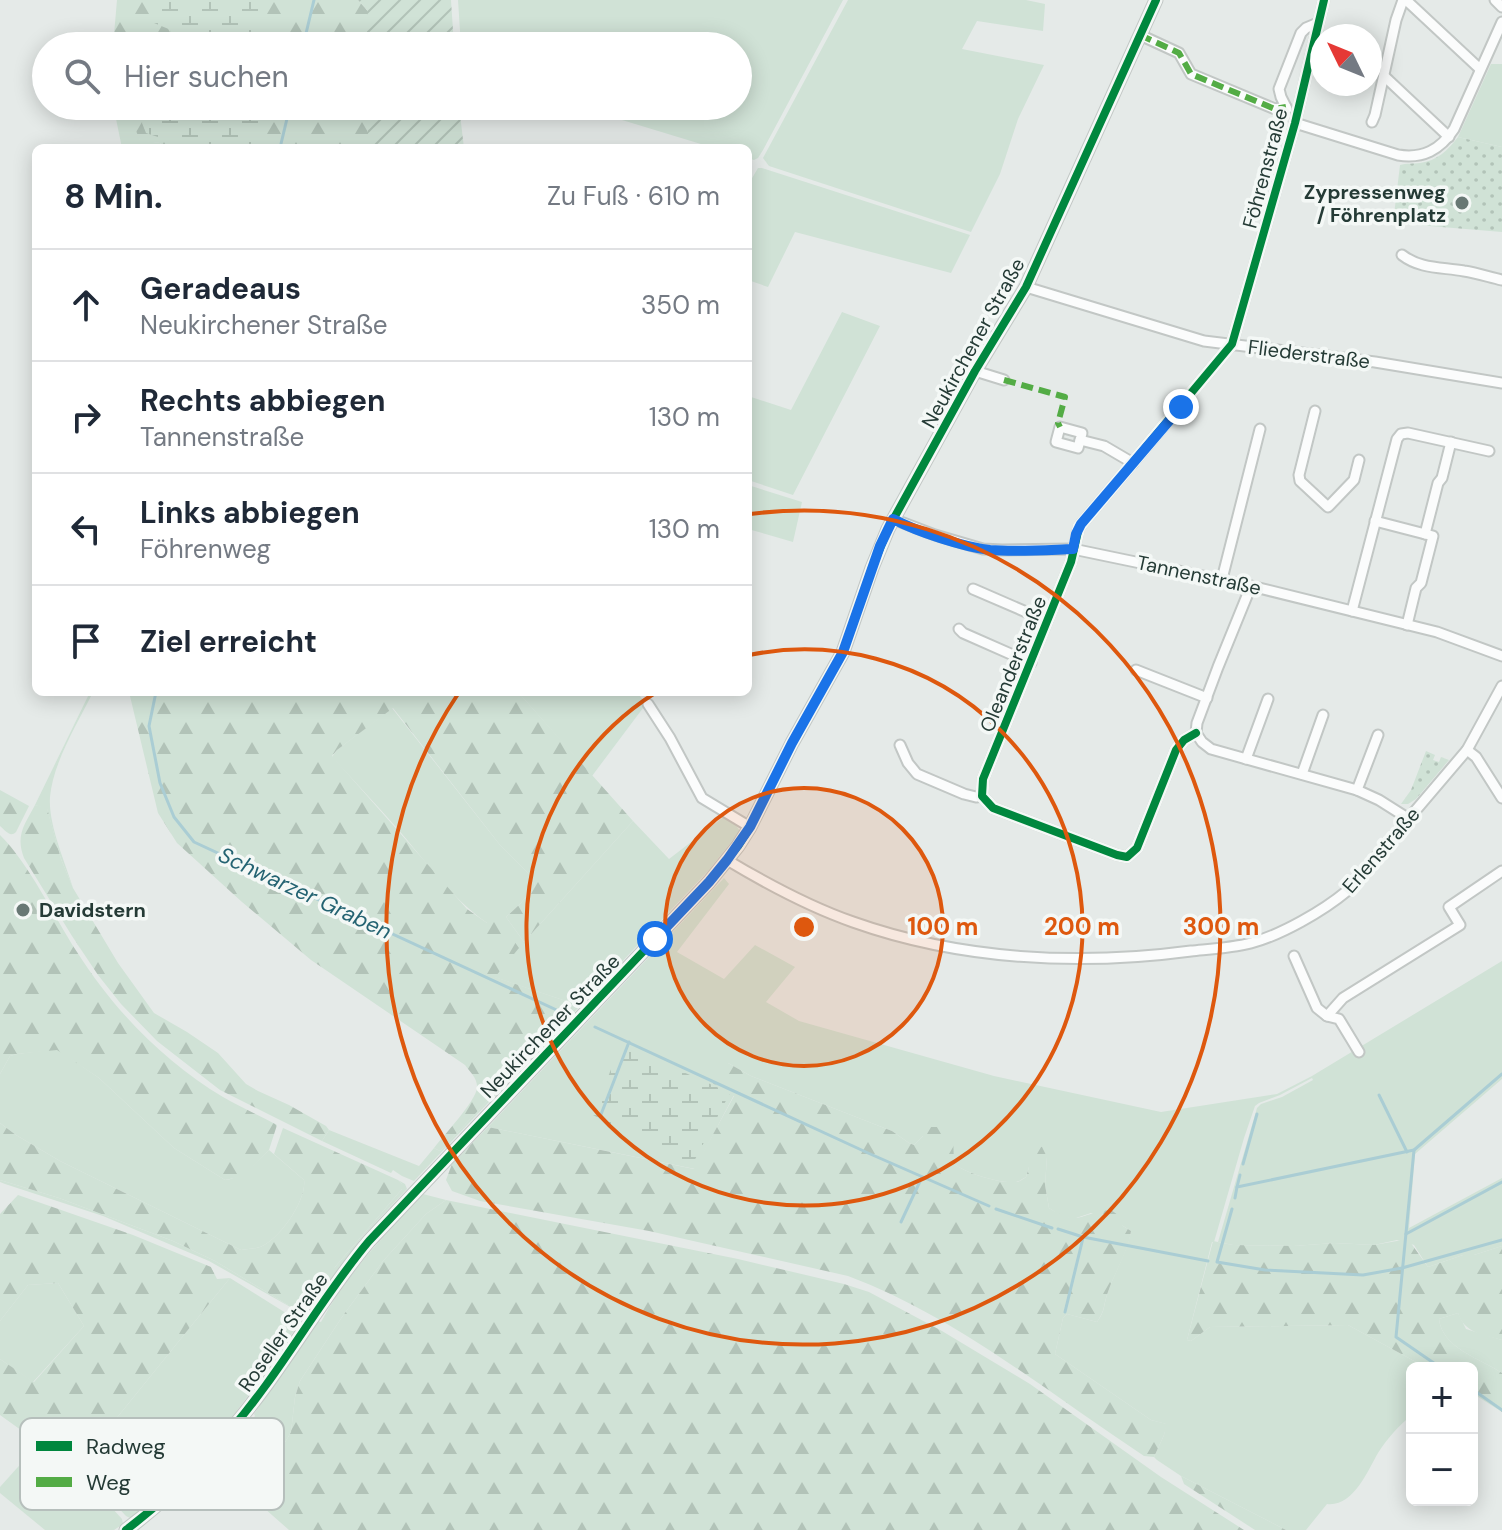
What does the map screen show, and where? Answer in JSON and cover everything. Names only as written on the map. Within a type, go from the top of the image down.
[{"type":"street","name":"Neukirchener Straße","points":[[361,1251],[655,939],[727,860],[750,827],[843,652],[880,546],[893,519],[975,371],[1026,287],[1156,0]]},
{"type":"street","name":"Föhrenstraße","points":[[1232,344],[1295,123],[1324,0]]},
{"type":"street","points":[[1372,122],[1396,20],[1405,0],[1480,69]]},
{"type":"street","points":[[1495,0],[1502,7]]},
{"type":"street","points":[[1295,123],[1408,157],[1430,153],[1454,129],[1502,22]]},
{"type":"street","name":"Föhrenstraße","points":[[1295,123],[1279,93],[1282,78],[1301,33],[1318,23]]},
{"type":"street","points":[[1140,35],[1179,53],[1191,74],[1275,109],[1286,107]]},
{"type":"street","points":[[1384,76],[1449,137]]},
{"type":"street","points":[[1402,255],[1420,265],[1472,272],[1502,280]]},
{"type":"street","name":"Fliederstraße","points":[[1026,287],[1204,341],[1375,362],[1502,383]]},
{"type":"street","name":"Oleanderstraße","points":[[981,793],[983,779],[1071,562],[1081,524],[1232,344]]},
{"type":"street","points":[[975,371],[1004,380]]},
{"type":"street","points":[[1315,411],[1300,481],[1328,507],[1354,480],[1359,460]]},
{"type":"street","points":[[1222,579],[1260,429]]},
{"type":"street","points":[[1352,611],[1397,439],[1401,434],[1489,451]]},
{"type":"street","points":[[1080,440],[1104,446],[1133,463]]},
{"type":"street","points":[[1425,534],[1451,442]]},
{"type":"street","name":"Tannenstraße","points":[[893,519],[983,549],[1073,549],[1222,579],[1437,632],[1502,656]]},
{"type":"street","points":[[1375,521],[1433,536],[1407,625]]},
{"type":"street","points":[[1251,586],[1197,723],[1196,733],[1202,742],[1211,749],[1357,790],[1409,819]]},
{"type":"street","name":"Oleanderstraße","points":[[973,589],[1047,621]]},
{"type":"street","name":"Oleanderstraße","points":[[959,629],[1031,663]]},
{"type":"street","points":[[1136,670],[1207,698]]},
{"type":"street","name":"Erlenstraße","points":[[727,860],[779,889],[852,922],[908,939],[1000,955],[1143,957],[1253,943],[1296,923],[1347,891],[1467,750],[1502,686]]},
{"type":"street","points":[[1246,759],[1268,699]]},
{"type":"street","points":[[648,704],[702,798],[750,827]]},
{"type":"street","points":[[1302,774],[1323,715]]},
{"type":"street","points":[[900,745],[917,774],[964,794],[976,797],[981,793],[993,808],[1127,857],[1137,848],[1176,750],[1184,740],[1196,733]]},
{"type":"street","points":[[1357,790],[1378,735]]},
{"type":"street","points":[[1467,750],[1476,757],[1502,798]]},
{"type":"street","points":[[1327,1016],[1343,998],[1460,925],[1449,907],[1502,871]]},
{"type":"street","points":[[1294,956],[1317,1008],[1327,1016],[1339,1019],[1359,1052]]},
{"type":"street","name":"Roseller Straße","points":[[241,1418],[361,1251]]},
{"type":"street","name":"Roseller Straße","points":[[126,1530],[150,1510]]},
{"type":"green space","points":[[117,0],[358,0],[367,10],[367,32],[114,32]]},
{"type":"green space","points":[[157,0],[261,0],[260,32],[171,32],[154,23]]},
{"type":"green space","points":[[358,0],[451,0],[453,32],[367,32],[367,10]]},
{"type":"green space","points":[[458,0],[843,0],[763,150],[754,160],[752,144],[701,144],[622,120],[752,120],[752,32],[460,32]]},
{"type":"green space","points":[[848,0],[1026,0],[1045,4],[1043,31],[977,21],[962,49],[1044,65],[1018,119],[1000,174],[971,232],[769,166],[763,158]]},
{"type":"green space","points":[[1491,64],[1502,64],[1502,147],[1458,137]]},
{"type":"green space","points":[[116,120],[136,120],[140,140],[161,144],[121,144]]},
{"type":"green space","points":[[135,120],[368,120],[368,144],[161,144],[140,141],[133,123]]},
{"type":"green space","points":[[144,120],[259,120],[260,144],[179,144],[146,133],[142,123]]},
{"type":"green space","points":[[368,120],[461,120],[464,144],[368,144]]},
{"type":"green space","name":"Zypressenweg / Föhrenplatz","points":[[1458,137],[1502,147],[1502,232],[1393,223],[1400,165],[1432,160]]},
{"type":"green space","points":[[758,168],[762,168],[970,235],[951,273],[795,232],[768,287],[752,281],[752,178]]},
{"type":"green space","points":[[842,312],[880,326],[793,495],[752,481],[752,397],[791,410]]},
{"type":"green space","points":[[752,486],[802,502],[793,542],[752,530]]},
{"type":"green space","points":[[88,696],[91,696],[61,757],[50,797],[54,831],[73,888],[61,859],[47,809],[35,805]]},
{"type":"green space","points":[[130,696],[522,696],[633,821],[524,942],[506,917],[535,886],[533,878],[500,845],[393,708],[332,756],[467,909],[487,923],[499,920],[519,948],[495,977],[578,1005],[440,1151],[434,1148],[465,1110],[477,1088],[465,1065],[311,960],[177,843],[158,813]]},
{"type":"green space","points":[[522,696],[640,696],[646,704],[592,776]]},
{"type":"green space","points":[[392,708],[500,845],[533,878],[535,886],[506,917],[524,942],[633,821],[669,859],[725,816],[740,831],[708,871],[414,1181],[322,1141],[329,1130],[419,1166],[434,1148],[440,1151],[578,1005],[494,977],[487,923],[450,890],[332,757]]},
{"type":"green space","points":[[1426,751],[1435,755],[1433,760],[1439,762],[1441,757],[1449,760],[1416,799],[1401,804],[1411,790]]},
{"type":"green space","points":[[0,790],[29,806],[14,834],[0,826]]},
{"type":"green space","points":[[35,805],[47,808],[61,859],[73,888],[118,963],[154,1013],[218,1053],[246,1084],[326,1126],[329,1130],[322,1141],[220,1090],[157,1041],[121,1004],[72,936],[24,858],[21,836]]},
{"type":"green space","points":[[0,835],[31,875],[91,973],[141,1033],[201,1083],[277,1125],[269,1150],[246,1174],[225,1180],[174,1148],[99,1078],[57,1050],[10,1056],[0,1074]]},
{"type":"green space","points":[[724,878],[729,884],[677,952],[724,979],[755,945],[795,967],[766,1002],[799,1021],[994,1076],[1161,1112],[1277,1094],[1502,961],[1502,1079],[1415,1154],[1409,1228],[1502,1178],[1502,1246],[1428,1267],[1414,1245],[1397,1240],[1374,1245],[1334,1243],[1294,1246],[1218,1242],[1257,1108],[1313,1080],[1255,1106],[1212,1242],[1187,1340],[1191,1341],[1210,1327],[1348,1325],[1416,1362],[1406,1362],[1406,1421],[1385,1443],[1352,1494],[1344,1500],[1327,1504],[1306,1530],[1286,1530],[1181,1476],[1157,1460],[1154,1457],[1166,1424],[1151,1420],[1055,1354],[1063,1318],[1067,1314],[1097,1322],[1100,1318],[1131,1231],[1119,1221],[1091,1213],[1073,1219],[1049,1208],[1045,1185],[1047,1157],[1029,1167],[1026,1177],[1019,1181],[982,1177],[954,1164],[953,1154],[923,1136],[914,1145],[892,1131],[751,1076],[728,1063],[734,1095],[695,1169],[488,1127]]},
{"type":"green space","points":[[621,1044],[730,1093],[691,1167],[593,1115]]},
{"type":"green space","points":[[57,1049],[99,1078],[174,1148],[225,1180],[244,1173],[269,1150],[304,1180],[301,1198],[283,1228],[260,1247],[241,1250],[60,1161],[0,1123],[0,1074],[10,1056]]},
{"type":"green space","points":[[722,1054],[728,1063],[751,1076],[892,1131],[914,1145],[923,1136],[926,1127],[948,1127],[953,1134],[954,1164],[982,1177],[1020,1181],[1026,1177],[1029,1167],[1024,1156],[1027,1149],[1034,1145],[1042,1147],[1047,1157],[1045,1185],[1049,1208],[1074,1218],[1111,1210],[1118,1215],[1123,1226],[1131,1231],[1102,1314],[1097,1322],[1067,1314],[1063,1318],[1055,1354],[1151,1420],[1167,1424],[1154,1457],[1144,1456],[964,1334],[888,1293],[848,1276],[649,1231],[480,1201],[452,1191],[446,1180],[452,1164],[488,1127],[694,1169],[734,1096],[709,1081]]},
{"type":"green space","points":[[0,1123],[60,1161],[241,1250],[267,1243],[283,1228],[301,1198],[304,1180],[274,1154],[283,1128],[398,1180],[402,1189],[335,1267],[303,1312],[215,1261],[173,1241],[59,1198],[0,1180]]},
{"type":"green space","points":[[0,1180],[59,1198],[173,1241],[215,1261],[288,1305],[335,1267],[402,1189],[398,1180],[405,1184],[407,1189],[363,1236],[304,1314],[209,1261],[103,1216]]},
{"type":"green space","points":[[423,1194],[446,1200],[426,1214],[383,1261],[342,1317],[300,1381],[291,1432],[284,1444],[284,1418],[253,1418],[254,1414],[317,1321],[321,1322],[331,1304],[381,1239]]},
{"type":"green space","points":[[18,1195],[133,1235],[211,1267],[217,1279],[230,1278],[117,1418],[20,1418],[20,1429],[0,1415],[0,1359],[34,1382],[84,1326],[58,1283],[28,1285],[0,1321],[0,1214]]},
{"type":"green space","points":[[446,1200],[738,1259],[869,1292],[1030,1384],[1161,1477],[1244,1530],[289,1530],[266,1510],[284,1510],[284,1444],[291,1432],[300,1381],[383,1261],[426,1214]]},
{"type":"green space","points":[[1408,1239],[1428,1267],[1502,1246],[1502,1340],[1470,1329],[1458,1313],[1439,1319],[1447,1338],[1455,1345],[1502,1373],[1502,1412],[1478,1397],[1478,1362],[1416,1362],[1348,1325],[1210,1327],[1191,1341],[1187,1340],[1213,1241],[1233,1245],[1374,1245]]},
{"type":"green space","points":[[230,1278],[299,1319],[300,1322],[232,1418],[117,1418]]},
{"type":"green space","points":[[58,1283],[84,1326],[33,1382],[0,1359],[0,1321],[28,1285]]},
{"type":"green space","points":[[1458,1313],[1466,1329],[1502,1340],[1502,1373],[1464,1352],[1447,1338],[1439,1319]]},
{"type":"green space","points":[[20,1465],[20,1509],[0,1493],[0,1487]]},
{"type":"green space","points":[[1181,1476],[1286,1530],[1255,1530],[1184,1484]]},
{"type":"green space","points":[[21,1510],[114,1510],[123,1524],[114,1530],[45,1530]]},
{"type":"green space","points":[[120,1510],[140,1510],[130,1518]]},
{"type":"waterway","name":"Schwarzer Graben","points":[[306,32],[314,0]]},
{"type":"waterway","name":"Schwarzer Graben","points":[[281,144],[287,120]]},
{"type":"waterway","name":"Schwarzer Graben","points":[[155,696],[149,726],[160,783],[174,817],[194,842],[563,1013]]},
{"type":"waterway","name":"Schwarzer Graben","points":[[595,1027],[989,1206]]},
{"type":"waterway","points":[[600,1117],[629,1042]]},
{"type":"waterway","points":[[1235,1198],[1237,1187],[1414,1150],[1502,1074]]},
{"type":"waterway","points":[[1379,1095],[1407,1152]]},
{"type":"waterway","points":[[1243,1164],[1257,1114]]},
{"type":"waterway","name":"Schwarzer Graben","points":[[1414,1150],[1396,1337],[1432,1362]]},
{"type":"waterway","points":[[1237,1187],[1240,1175]]},
{"type":"waterway","points":[[901,1222],[922,1177]]},
{"type":"waterway","points":[[1406,1234],[1502,1182]]},
{"type":"waterway","name":"Schwarzer Graben","points":[[996,1209],[1052,1228]]},
{"type":"waterway","name":"Schwarzer Graben","points":[[1232,1209],[1217,1262],[1265,1270],[1363,1275],[1402,1268],[1502,1240]]},
{"type":"waterway","name":"Schwarzer Graben","points":[[1058,1229],[1083,1237],[1208,1261]]},
{"type":"waterway","points":[[1065,1312],[1083,1238]]},
{"type":"waterway","points":[[1478,1393],[1502,1410]]},
{"type":"marked path","points":[[1140,35],[1179,53],[1191,74],[1275,109],[1286,107]]},
{"type":"marked path","points":[[1004,380],[1065,397],[1058,423],[1060,427]]},
{"type":"cycle path","points":[[240,1418],[369,1241],[709,882],[738,846],[843,652],[888,529],[975,371],[1026,287],[1156,0]]},
{"type":"cycle path","points":[[1196,733],[1184,740],[1176,750],[1137,848],[1127,857],[993,808],[982,796],[983,779],[1071,562],[1079,527],[1232,344],[1295,123],[1324,0]]},
{"type":"cycle path","points":[[126,1530],[150,1510]]},
{"type":"place","name":"Zypressenweg / Föhrenplatz","points":[[1462,203]]},
{"type":"place","name":"Davidstern","points":[[23,910]]},
{"type":"route","points":[[655,939],[709,882],[750,827],[843,652],[880,546],[893,519],[983,549],[1073,549],[1081,524],[1181,407]]}]
